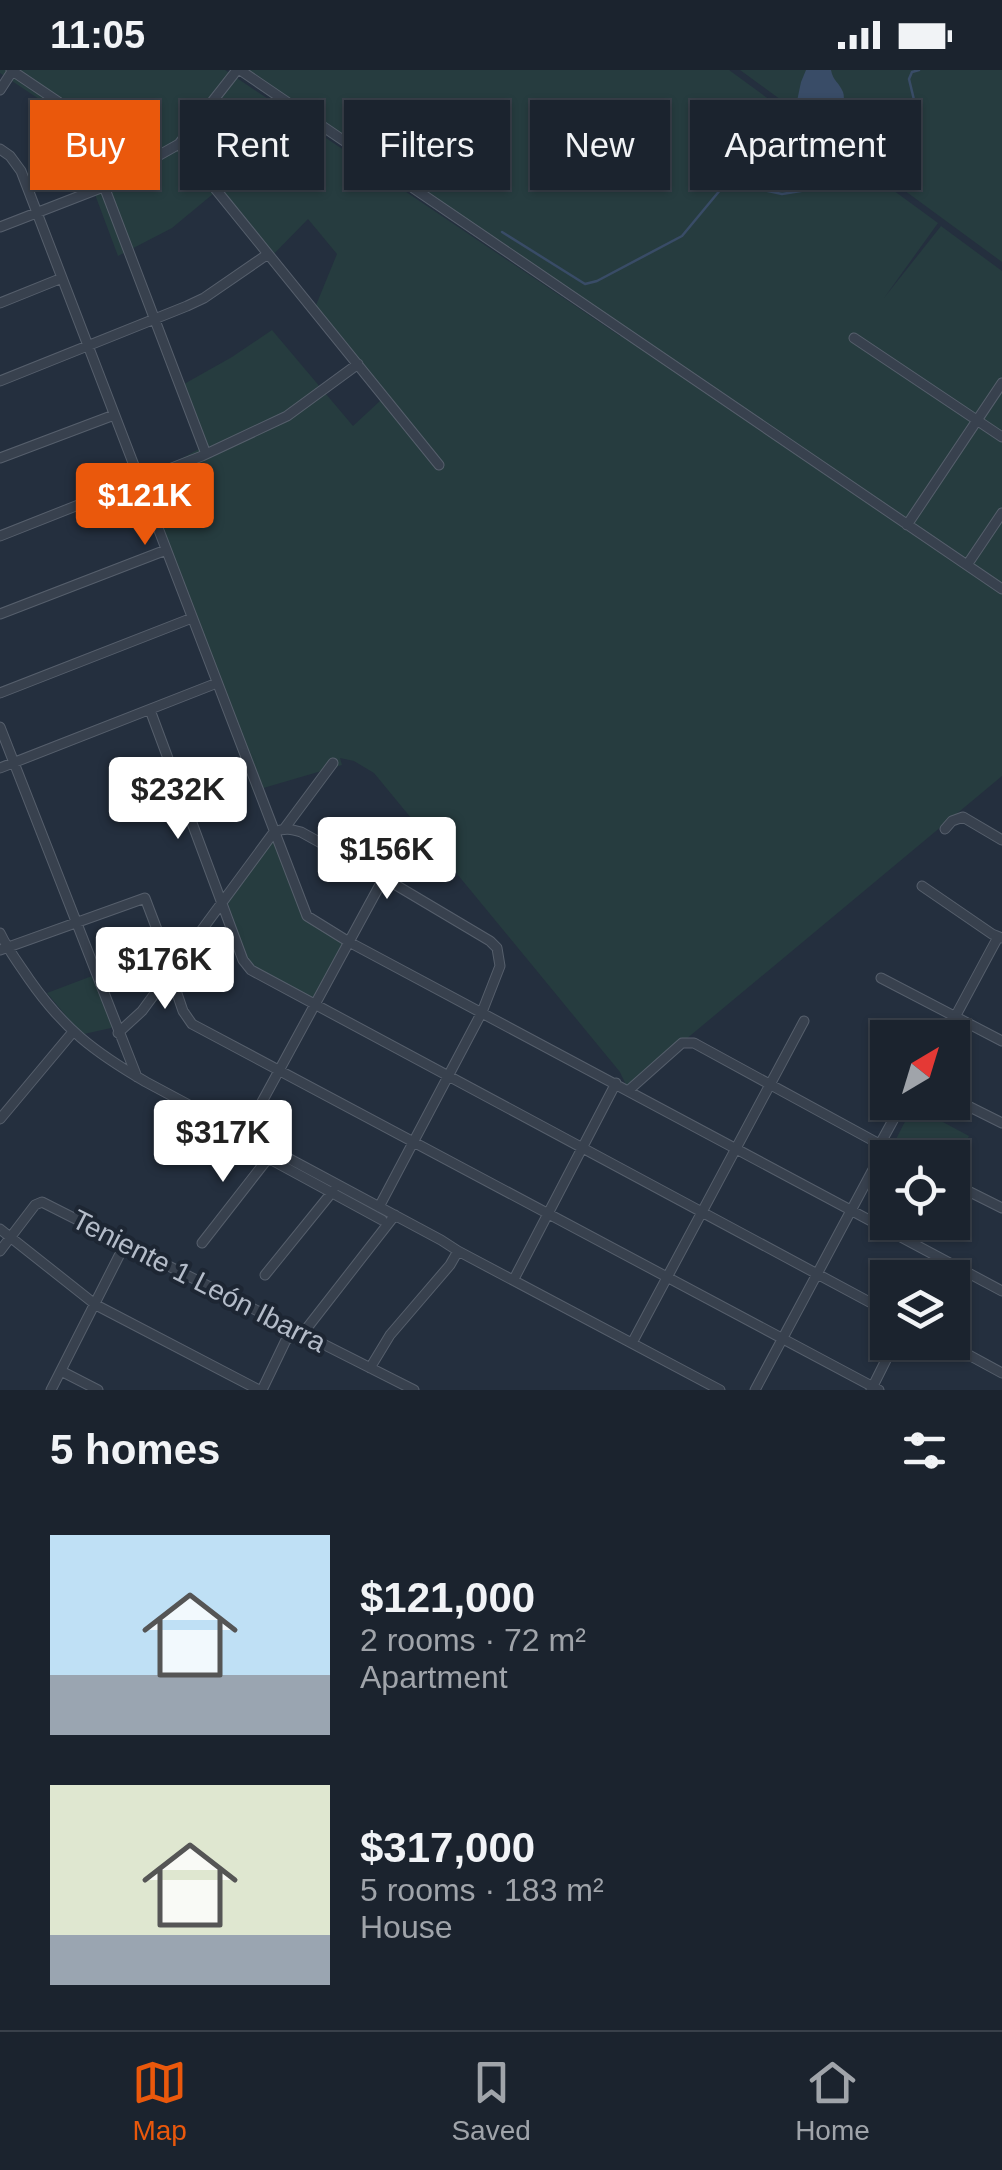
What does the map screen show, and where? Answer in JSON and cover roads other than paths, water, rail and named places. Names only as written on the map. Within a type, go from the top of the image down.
[{"type":"street","points":[[0,90],[12,70],[55,100]]},
{"type":"street","points":[[160,154],[178,144],[238,70],[478,229],[1002,589]]},
{"type":"street","points":[[178,144],[439,465]]},
{"type":"street","points":[[0,149],[21,171],[217,684],[279,831],[306,916],[1002,1291]]},
{"type":"street","points":[[0,227],[95,190]]},
{"type":"street","points":[[104,190],[206,454]]},
{"type":"street","points":[[0,381],[204,298],[268,254]]},
{"type":"street","points":[[0,303],[62,278]]},
{"type":"street","points":[[854,338],[1002,438]]},
{"type":"street","points":[[0,536],[206,454],[287,416],[358,364]]},
{"type":"street","points":[[907,525],[1002,383]]},
{"type":"street","points":[[0,458],[114,414]]},
{"type":"street","points":[[967,565],[1002,513]]},
{"type":"street","points":[[0,614],[166,550]]},
{"type":"street","points":[[0,692],[192,618]]},
{"type":"street","points":[[0,768],[217,684]]},
{"type":"street","points":[[150,710],[251,970],[870,1302]]},
{"type":"street","points":[[0,727],[137,1077]]},
{"type":"street","points":[[106,1058],[119,1034],[142,1011],[222,902],[333,763]]},
{"type":"street","points":[[945,829],[964,816],[1002,840]]},
{"type":"street","points":[[244,1135],[413,824]]},
{"type":"street","points":[[279,831],[301,832],[498,948],[500,966],[482,1012],[379,1207]]},
{"type":"street","points":[[922,886],[1000,937],[954,1017]]},
{"type":"street","points":[[4,949],[145,898],[183,1012],[192,1024],[874,1389],[885,1360]]},
{"type":"street","points":[[0,935],[4,949],[48,1006],[72,1032],[106,1058],[387,1220],[514,1279],[720,1390]]},
{"type":"street","points":[[881,978],[1002,1041]]},
{"type":"street","points":[[632,1343],[804,1021]]},
{"type":"street","points":[[0,1119],[72,1032]]},
{"type":"street","points":[[629,1090],[682,1043],[688,1042],[874,1140]]},
{"type":"street","points":[[514,1279],[616,1083]]},
{"type":"street","points":[[970,1107],[1002,1123]]},
{"type":"street","points":[[202,1244],[271,1154]]},
{"type":"street","points":[[755,1390],[870,1171]]},
{"type":"street","points":[[335,1188],[379,1207],[387,1220]]},
{"type":"street","points":[[265,1275],[335,1188]]},
{"type":"street","points":[[970,1192],[1002,1208]]},
{"type":"street","name":"Teniente 1 León Ibarra","points":[[0,1251],[40,1202],[414,1390]]},
{"type":"street","points":[[0,1228],[96,1304],[261,1390],[286,1340],[308,1328],[387,1220]]},
{"type":"street","points":[[51,1390],[125,1244]]},
{"type":"street","points":[[370,1368],[390,1334],[458,1252]]},
{"type":"street","points":[[970,1356],[1002,1373]]},
{"type":"street","points":[[60,1371],[98,1390]]},
{"type":"water","points":[[806,70],[831,70],[843,100],[797,100]]},
{"type":"waterway","points":[[914,100],[909,79],[912,72],[919,70]]},
{"type":"waterway","points":[[502,232],[585,284],[682,236],[720,190]]},
{"type":"waterway","points":[[763,190],[782,194],[807,190]]}]
